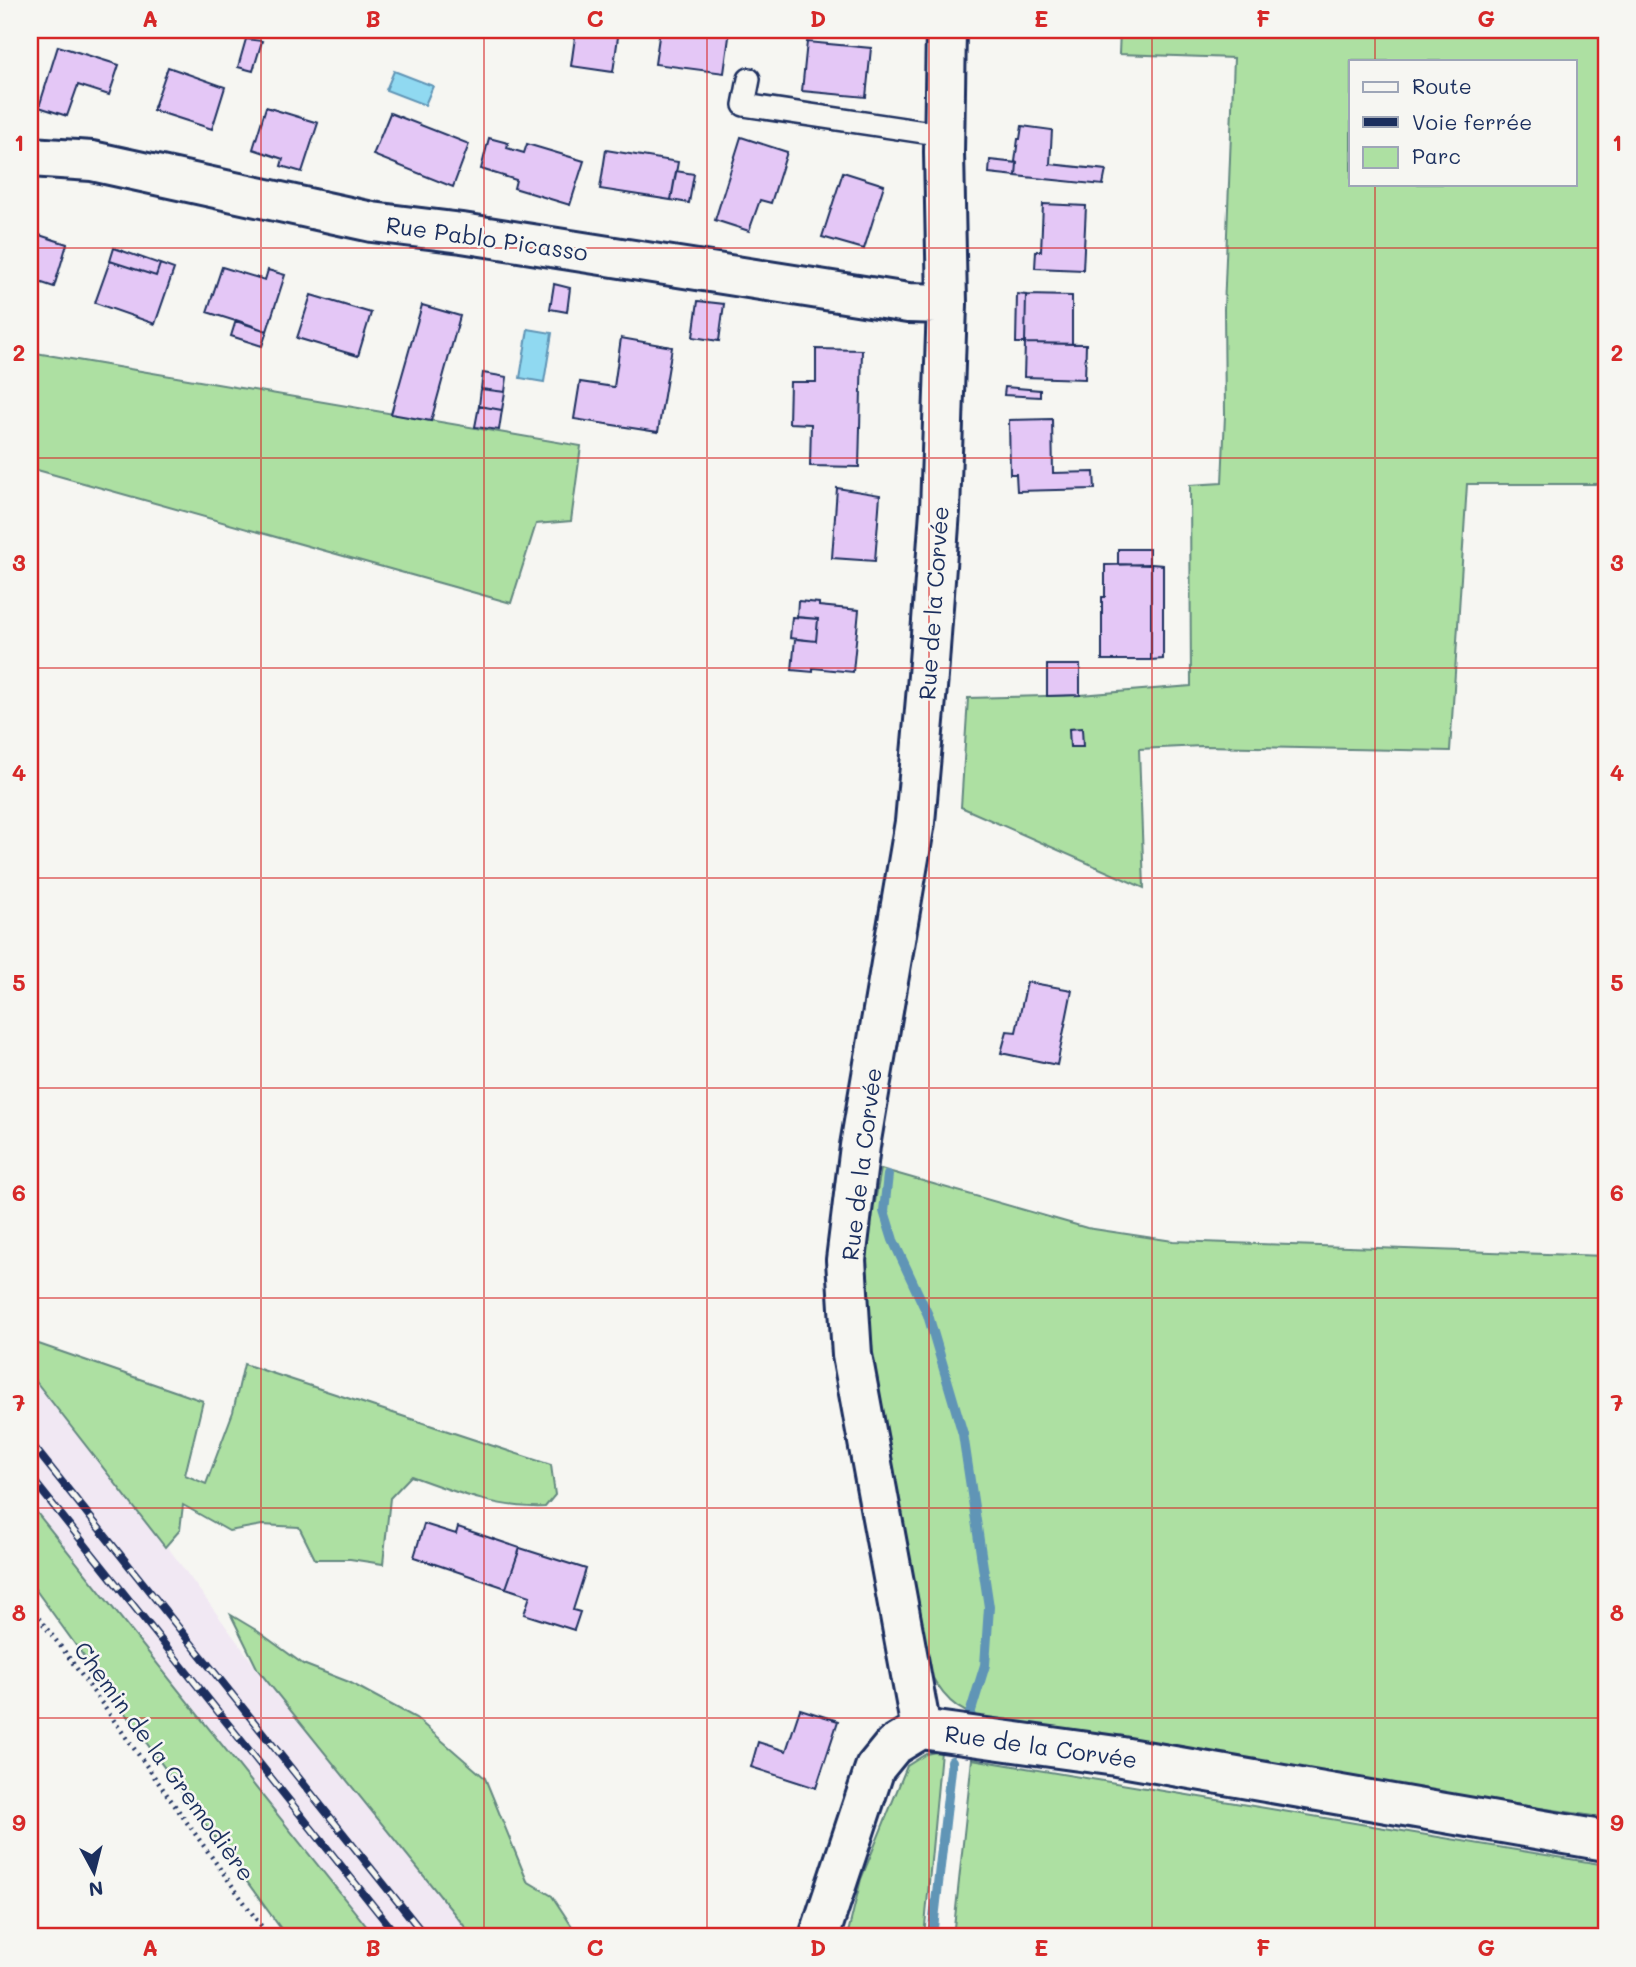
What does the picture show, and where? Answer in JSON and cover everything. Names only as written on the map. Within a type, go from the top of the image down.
[{"type":"street","name":"Rue de la Corvée","points":[[946,30],[944,135],[947,304],[940,511],[915,822],[860,1146],[846,1259],[852,1355],[921,1729],[1116,1756],[1606,1841]]},
{"type":"street","name":"Rue Pablo Picasso","points":[[30,158],[92,161],[372,222],[463,233],[908,303],[947,304]]},
{"type":"street","points":[[819,1937],[875,1768],[893,1746],[921,1729]]},
{"type":"lane","points":[[749,79],[744,105],[944,135]]},
{"type":"path","name":"Chemin de la Gremodière","points":[[30,1606],[269,1937]]},
{"type":"shaded area","points":[[30,1374],[164,1542],[258,1670],[473,1937],[375,1937],[30,1504]]},
{"type":"green space","points":[[1120,30],[1606,30],[1606,296],[1600,484],[1467,484],[1450,751],[1202,746],[1139,749],[1144,888],[961,807],[968,698],[1080,695],[1191,686],[1190,485],[1222,483],[1225,415],[1224,309],[1234,58],[1119,54]]},
{"type":"green space","points":[[30,352],[581,446],[571,521],[536,524],[511,603],[30,468]]},
{"type":"green space","points":[[881,1169],[1087,1228],[1173,1241],[1606,1256],[1606,1818],[1011,1727],[973,1715],[946,1697],[930,1673],[862,1368],[865,1217],[875,1202]]},
{"type":"green space","points":[[30,1341],[203,1401],[185,1475],[206,1484],[233,1412],[244,1364],[551,1465],[555,1495],[545,1507],[510,1505],[477,1498],[411,1476],[390,1498],[383,1564],[350,1559],[315,1559],[299,1527],[262,1525],[229,1531],[183,1505],[180,1530],[165,1547],[30,1374]]},
{"type":"green space","points":[[30,1504],[375,1937],[287,1937],[30,1582]]},
{"type":"green space","points":[[231,1615],[303,1664],[349,1682],[416,1718],[485,1778],[527,1881],[552,1896],[579,1937],[475,1937],[469,1932],[258,1670]]},
{"type":"green space","points":[[941,1751],[924,1937],[847,1937],[861,1879],[907,1766],[926,1754]]},
{"type":"green space","points":[[972,1759],[1606,1865],[1606,1937],[953,1937]]},
{"type":"water","points":[[394,71],[433,86],[425,105],[386,90]]},
{"type":"water","points":[[528,329],[552,333],[544,382],[520,378]]},
{"type":"building","points":[[576,30],[619,30],[613,72],[571,66]]},
{"type":"building","points":[[660,30],[730,30],[724,73],[655,64]]},
{"type":"building","points":[[246,39],[262,41],[253,71],[238,67]]},
{"type":"building","points":[[807,42],[871,48],[866,97],[802,91]]},
{"type":"building","points":[[58,46],[119,65],[109,95],[78,85],[67,116],[39,107]]},
{"type":"building","points":[[168,67],[225,87],[212,129],[153,110]]},
{"type":"building","points":[[266,107],[318,123],[302,172],[281,166],[283,159],[253,149]]},
{"type":"building","points":[[390,113],[469,144],[453,187],[373,155]]},
{"type":"building","points":[[1022,126],[1052,130],[1050,164],[1106,170],[1103,185],[1016,176],[1015,162]]},
{"type":"building","points":[[741,137],[787,152],[771,203],[760,200],[749,231],[715,220]]},
{"type":"building","points":[[489,138],[508,143],[507,148],[524,153],[527,144],[584,161],[570,205],[514,188],[516,180],[481,169]]},
{"type":"building","points":[[606,150],[678,162],[671,200],[600,189]]},
{"type":"building","points":[[990,160],[1017,163],[1016,176],[989,173]]},
{"type":"building","points":[[676,171],[694,174],[689,203],[671,200]]},
{"type":"building","points":[[843,172],[884,185],[864,249],[822,237]]},
{"type":"building","points":[[1043,204],[1086,206],[1083,270],[1035,268],[1036,251],[1041,251]]},
{"type":"building","points":[[30,232],[67,244],[54,287],[30,279]]},
{"type":"building","points":[[114,248],[160,264],[156,276],[110,261]]},
{"type":"building","points":[[110,261],[156,276],[160,264],[174,269],[155,324],[95,303]]},
{"type":"building","points":[[222,267],[265,280],[268,270],[285,275],[267,331],[207,312]]},
{"type":"building","points":[[554,284],[570,288],[567,312],[550,309]]},
{"type":"building","points":[[1017,294],[1026,295],[1025,343],[1016,343]]},
{"type":"building","points":[[311,295],[371,313],[358,356],[297,338]]},
{"type":"building","points":[[1026,295],[1072,296],[1072,344],[1025,343]]},
{"type":"building","points":[[698,301],[724,304],[719,341],[693,337]]},
{"type":"building","points":[[422,305],[460,316],[431,421],[391,414]]},
{"type":"building","points":[[236,320],[267,331],[262,346],[231,336]]},
{"type":"building","points":[[621,338],[672,347],[658,432],[574,419],[580,382],[614,387]]},
{"type":"building","points":[[1025,343],[1086,344],[1085,379],[1024,377]]},
{"type":"building","points":[[816,349],[862,350],[859,467],[810,466],[811,424],[789,423],[790,382],[816,382]]},
{"type":"building","points":[[483,373],[507,377],[505,392],[481,389]]},
{"type":"building","points":[[1005,387],[1040,390],[1040,397],[1004,395]]},
{"type":"building","points":[[481,389],[505,392],[502,410],[479,406]]},
{"type":"building","points":[[479,406],[502,410],[499,430],[475,427]]},
{"type":"building","points":[[1052,419],[1053,473],[1094,472],[1095,489],[1017,491],[1016,474],[1010,474],[1009,420]]},
{"type":"building","points":[[837,488],[880,495],[875,561],[832,558]]},
{"type":"building","points":[[1118,549],[1149,549],[1149,565],[1118,564]]},
{"type":"building","points":[[1151,564],[1163,565],[1163,659],[1151,660]]},
{"type":"building","points":[[1151,564],[1151,660],[1102,660],[1105,565]]},
{"type":"building","points":[[798,601],[859,610],[853,672],[813,668],[813,672],[792,670],[795,639],[816,641],[818,619],[797,617]]},
{"type":"building","points":[[792,617],[818,619],[816,641],[790,638]]},
{"type":"building","points":[[1047,665],[1080,665],[1080,695],[1047,696]]},
{"type":"building","points":[[1082,728],[1083,747],[1070,747],[1069,729]]},
{"type":"building","points":[[1027,982],[1072,990],[1057,1065],[1001,1053],[1007,1031],[1016,1032]]},
{"type":"building","points":[[424,1524],[456,1534],[458,1527],[520,1548],[506,1588],[414,1557]]},
{"type":"building","points":[[520,1548],[586,1569],[573,1610],[580,1612],[574,1630],[524,1614],[530,1596],[506,1588]]},
{"type":"building","points":[[800,1709],[838,1721],[816,1788],[751,1767],[758,1742],[786,1751]]},
{"type":"waterway","points":[[888,1175],[884,1211],[893,1240],[928,1315],[963,1434],[989,1607],[985,1665],[970,1714]]},
{"type":"waterway","points":[[932,1937],[952,1761]]},
{"type":"railway","points":[[30,1442],[426,1937]]},
{"type":"railway","points":[[30,1476],[398,1937]]}]
